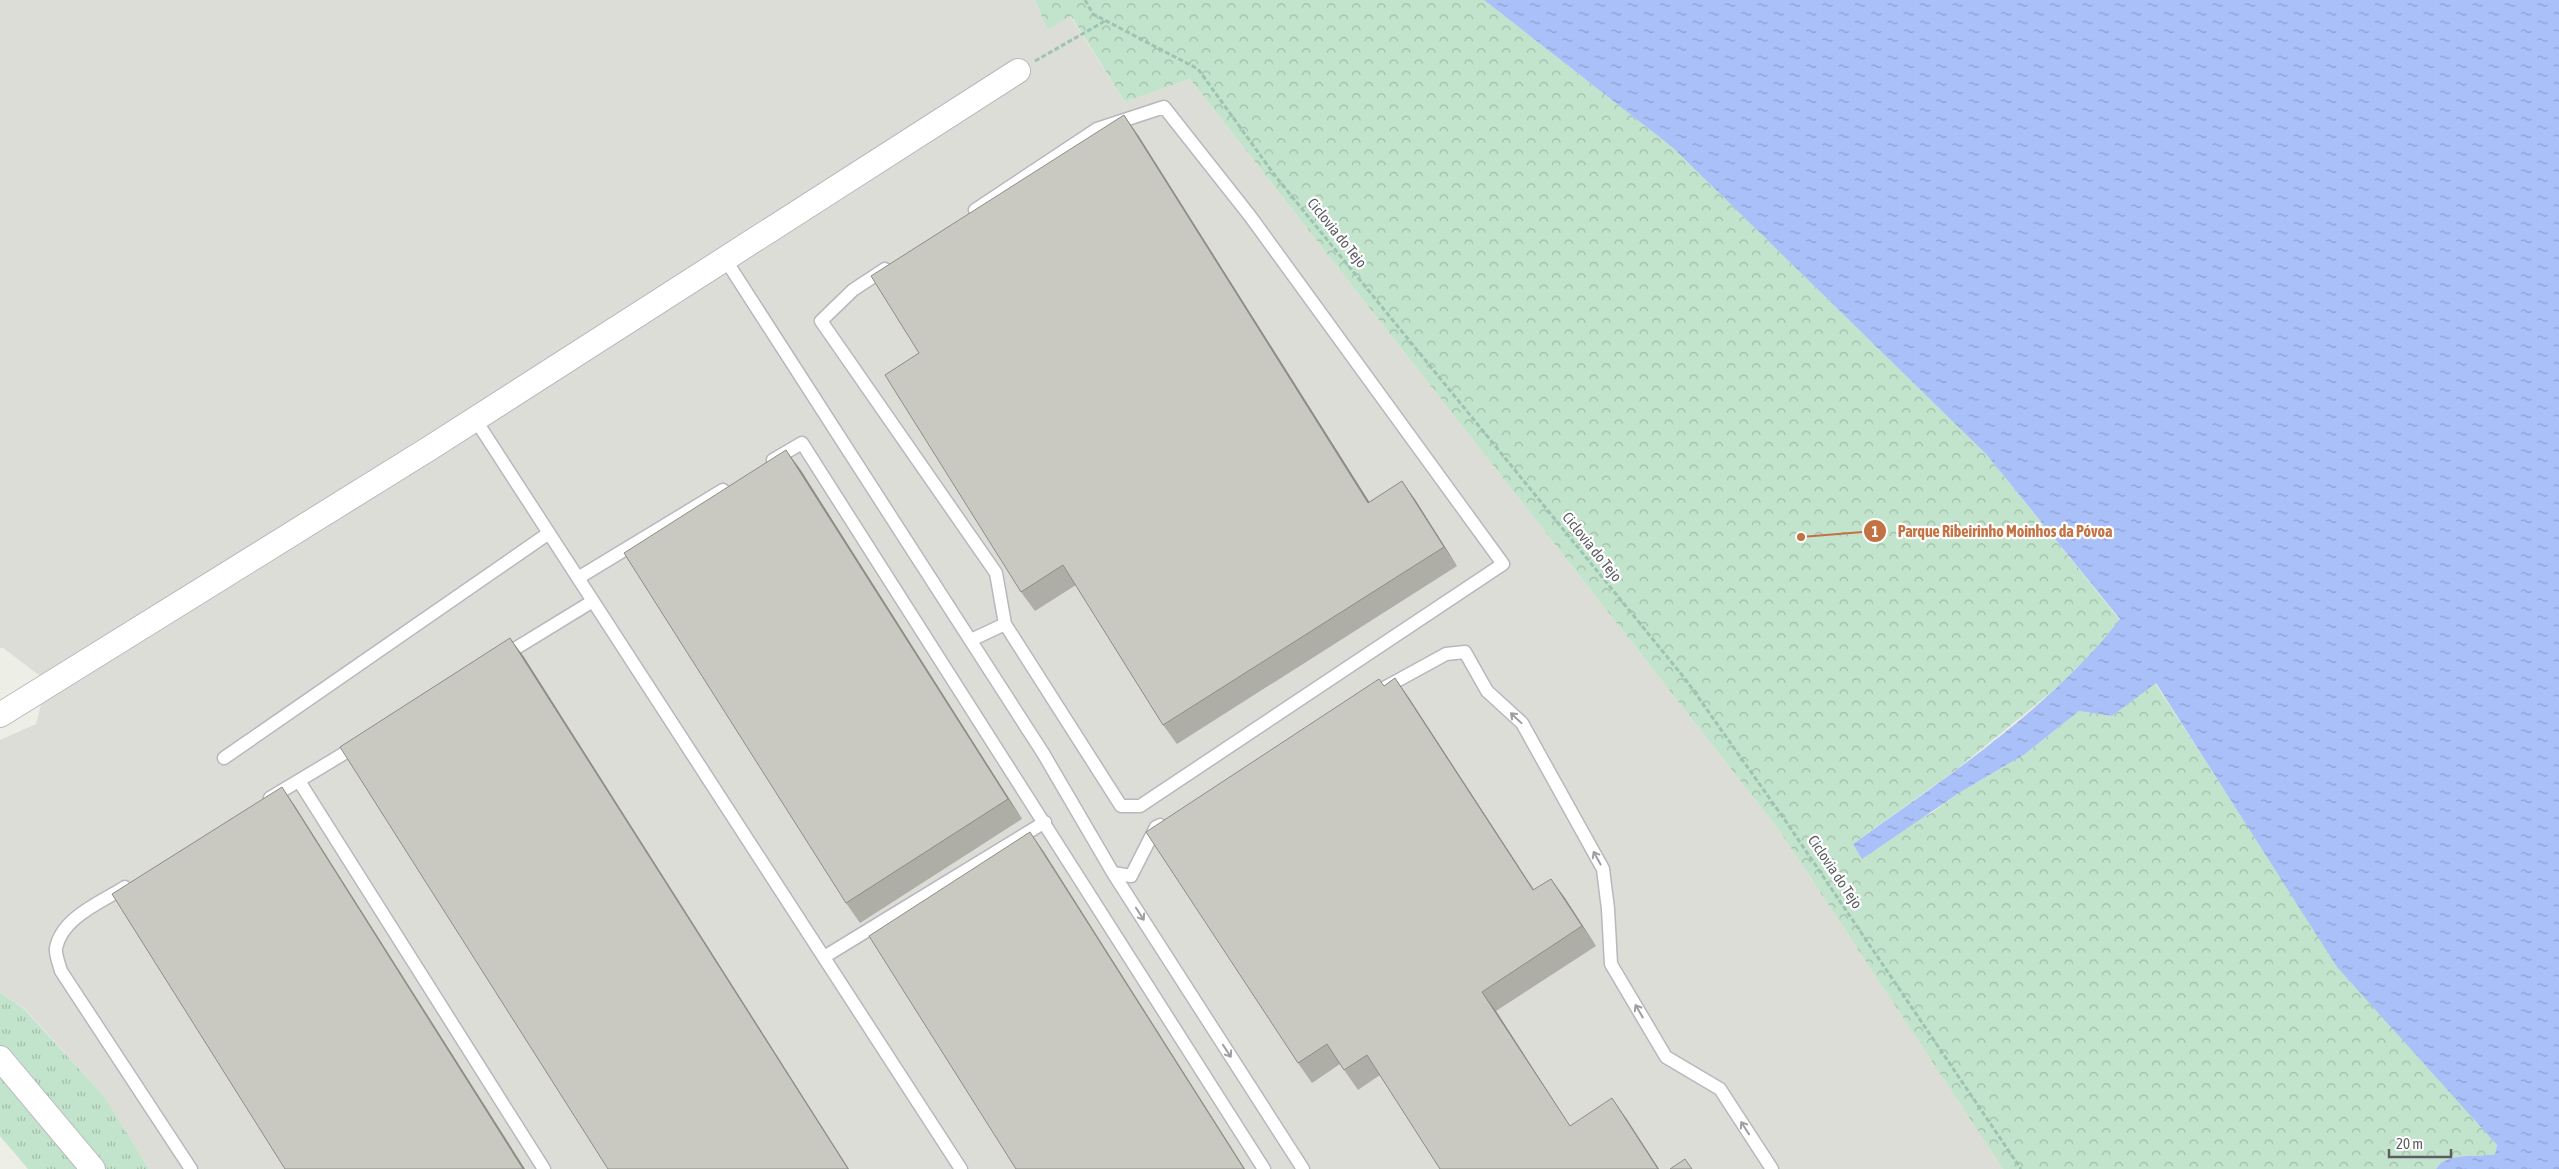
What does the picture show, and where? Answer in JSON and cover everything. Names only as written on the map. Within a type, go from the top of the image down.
[{"type":"street","points":[[0,715],[475,420],[1018,71]]},
{"type":"street","points":[[0,1058],[20,1079],[93,1169]]},
{"type":"lane","points":[[894,263],[853,290],[821,321],[996,573],[1005,624],[1121,806],[1140,806],[1503,564],[1250,216],[1164,107],[1098,130],[967,215]]},
{"type":"lane","points":[[725,259],[1043,753],[1113,873],[1303,1169]]},
{"type":"lane","points":[[475,420],[961,1169]]},
{"type":"lane","points":[[761,468],[802,443],[1045,822],[1264,1169]]},
{"type":"lane","points":[[578,578],[736,483]]},
{"type":"lane","points":[[224,758],[549,533]]},
{"type":"lane","points":[[492,663],[593,601]]},
{"type":"lane","points":[[971,640],[1005,624]]},
{"type":"lane","points":[[1374,694],[1446,654],[1465,652],[1487,691],[1522,723],[1603,869],[1611,964],[1666,1057],[1720,1089],[1772,1169]]},
{"type":"lane","points":[[258,806],[366,740]]},
{"type":"lane","points":[[299,781],[544,1169]]},
{"type":"lane","points":[[1113,873],[1131,876],[1156,827],[1173,817]]},
{"type":"lane","points":[[824,957],[1045,822]]},
{"type":"lane","points":[[134,882],[74,919],[60,936],[56,949],[61,971],[190,1169]]},
{"type":"path","name":"Ciclovia do Tejo","points":[[1085,0],[1093,14],[1198,69],[1276,177],[1686,680],[1788,823],[2020,1169]]},
{"type":"path","points":[[1018,71],[1105,21]]},
{"type":"shaded area","points":[[0,0],[1035,0],[1047,30],[1070,16],[1125,102],[1190,79],[1779,830],[2003,1169],[149,1169],[104,1096],[25,1009],[0,992],[0,740],[36,724],[47,681],[3,648],[0,648]]},
{"type":"green space","points":[[1035,0],[1484,0],[1672,147],[1986,454],[2120,620],[2071,676],[1957,769],[1853,844],[1930,814],[1959,793],[2025,754],[2079,711],[2112,716],[2155,683],[2245,822],[2460,1102],[2497,1145],[2495,1154],[2455,1157],[2441,1163],[2436,1169],[2003,1169],[1779,830],[1190,79],[1125,102],[1071,16],[1047,30]]},
{"type":"green space","points":[[0,992],[24,1009],[104,1096],[149,1169],[28,1169],[0,1136]]},
{"type":"water","points":[[1484,0],[2559,0],[2559,1169],[2436,1169],[2441,1163],[2455,1157],[2495,1154],[2497,1145],[2337,967],[2156,683],[2112,716],[2079,711],[2025,754],[1959,793],[1862,859],[1853,844],[1959,768],[2029,712],[2062,683],[2120,619],[1986,454],[1672,147]]},
{"type":"building","points":[[1124,115],[1368,503],[1402,481],[1444,547],[1163,725],[1063,565],[1021,592],[885,375],[919,353],[871,276]]},
{"type":"building","points":[[786,450],[1008,799],[846,903],[624,553]]},
{"type":"building","points":[[510,638],[848,1169],[608,1169],[340,747]]},
{"type":"building","points":[[1395,678],[1533,890],[1551,879],[1582,926],[1482,992],[1570,1126],[1612,1098],[1658,1169],[1440,1169],[1367,1055],[1344,1070],[1327,1044],[1298,1063],[1146,832],[1379,679],[1384,686]]},
{"type":"building","points":[[282,787],[523,1169],[285,1169],[112,894]]},
{"type":"building","points":[[1030,832],[1244,1169],[1016,1169],[869,936]]},
{"type":"building","points":[[1685,1159],[1692,1169],[1670,1169]]},
{"type":"place","name":"Parque Ribeirinho Moinhos da Póvoa","points":[[1801,537]]}]
